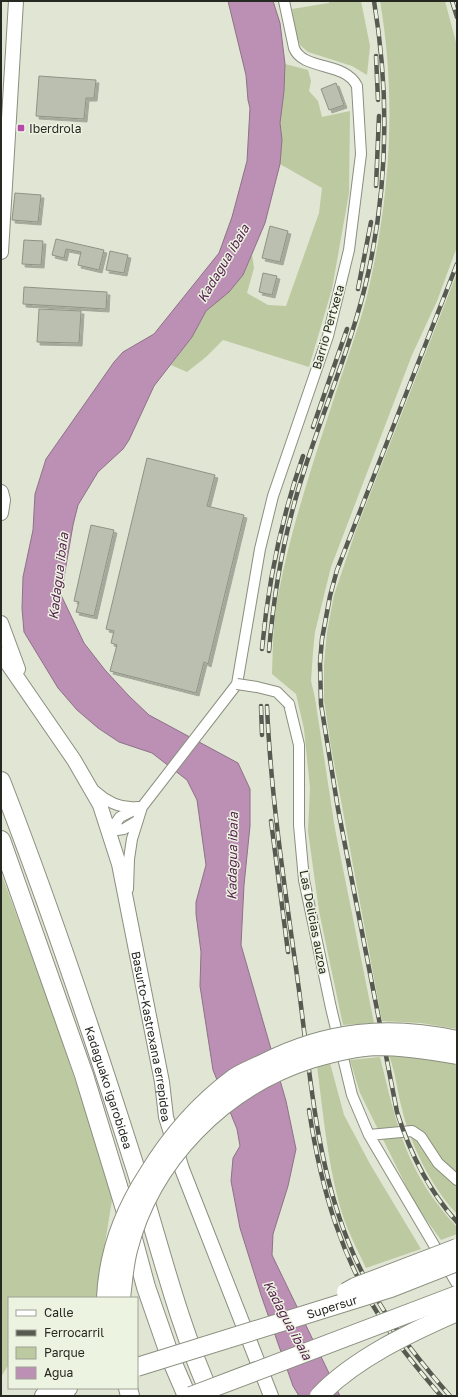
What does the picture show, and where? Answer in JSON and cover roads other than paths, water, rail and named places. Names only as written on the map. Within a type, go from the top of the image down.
[{"type":"highway","name":"Kadaguako igarobidea","points":[[1,781],[76,982],[197,1365],[212,1396]]},
{"type":"highway","name":"Kadaguako igarobidea","points":[[1,840],[84,1075],[125,1209],[146,1287],[187,1396]]},
{"type":"highway","points":[[106,1297],[106,1285],[118,1235],[137,1190],[165,1145],[198,1108],[235,1077],[283,1053],[304,1045],[351,1034],[394,1031],[457,1040]]},
{"type":"highway","points":[[121,1297],[128,1250],[152,1190],[182,1146],[231,1098],[288,1066],[331,1053],[375,1046],[418,1048],[457,1055]]},
{"type":"highway","points":[[308,1313],[355,1287],[457,1248]]},
{"type":"highway","name":"Supersur","points":[[138,1367],[391,1288],[457,1262]]},
{"type":"highway","points":[[191,1396],[457,1295]]},
{"type":"highway","points":[[319,1396],[348,1371],[365,1359],[457,1312]]},
{"type":"highway","points":[[44,1396],[65,1389]]},
{"type":"street","points":[[1,252],[16,1]]},
{"type":"street","name":"Barrio Pertxeta","points":[[237,684],[260,549],[272,496],[328,336],[349,250],[361,154],[358,91],[355,82],[346,73],[312,62],[298,55],[294,48],[284,1]]},
{"type":"street","points":[[1,492],[3,500],[1,513]]},
{"type":"street","name":"Basurto-Kastrexana errepidea","points":[[1,623],[23,684]]},
{"type":"street","name":"Basurto-Kastrexana errepidea","points":[[1,654],[23,684],[90,787],[100,805],[110,831],[119,864],[162,1082],[166,1117],[182,1169],[271,1396]]},
{"type":"street","points":[[128,910],[129,859],[136,821],[141,807],[237,684]]},
{"type":"street","name":"Las Delicias auzoa","points":[[237,684],[278,692],[288,704],[299,745],[299,825],[304,880],[330,1008],[352,1095],[369,1135],[457,1284]]},
{"type":"street","points":[[90,787],[104,799],[118,806],[130,808],[141,807]]},
{"type":"street","points":[[110,831],[120,817],[141,807]]},
{"type":"street","points":[[110,831],[124,829],[136,821]]},
{"type":"street","points":[[369,1135],[412,1131],[421,1137],[438,1163],[457,1180]]},
{"type":"water","name":"Kadagua ibaia","points":[[228,1],[273,1],[280,23],[285,64],[284,91],[280,123],[282,140],[280,164],[265,223],[243,275],[229,292],[206,311],[192,337],[154,386],[129,440],[123,449],[98,472],[78,505],[73,525],[61,595],[84,643],[105,670],[129,696],[149,715],[238,763],[250,789],[250,826],[244,885],[241,945],[286,1101],[296,1149],[288,1186],[273,1234],[272,1255],[340,1396],[299,1396],[293,1386],[261,1295],[240,1228],[231,1181],[233,1158],[240,1146],[237,1129],[213,1070],[200,986],[201,952],[196,902],[206,865],[197,800],[187,780],[152,753],[119,742],[98,728],[77,710],[58,688],[24,632],[22,608],[23,577],[33,530],[35,494],[46,459],[114,362],[123,352],[154,334],[219,253],[232,217],[247,161],[250,108],[246,75]]},
{"type":"railway","points":[[269,651],[277,582],[286,536],[305,468],[355,323],[375,240],[383,172],[384,103],[379,35],[374,1]]},
{"type":"railway","points":[[452,1],[457,17]]},
{"type":"railway","points":[[376,56],[378,100]]},
{"type":"railway","points":[[376,186],[379,116]]},
{"type":"railway","points":[[358,289],[371,222]]},
{"type":"railway","points":[[457,264],[337,570],[330,596],[322,639],[320,663],[321,704],[338,809],[397,1112],[408,1142],[421,1170],[437,1197],[457,1222]]},
{"type":"railway","points":[[313,427],[347,329]]},
{"type":"railway","points":[[262,649],[276,551],[288,503],[303,456]]},
{"type":"railway","points":[[261,706],[262,735]]},
{"type":"railway","points":[[267,706],[272,777],[280,848],[311,1085],[321,1149],[328,1180],[348,1241],[368,1284],[392,1323],[450,1396]]},
{"type":"railway","points":[[271,821],[288,952]]},
{"type":"railway","points":[[309,1110],[327,1197],[346,1252],[372,1304],[394,1338],[441,1396]]},
{"type":"place","name":"Iberdrola","points":[[21,128]]}]
